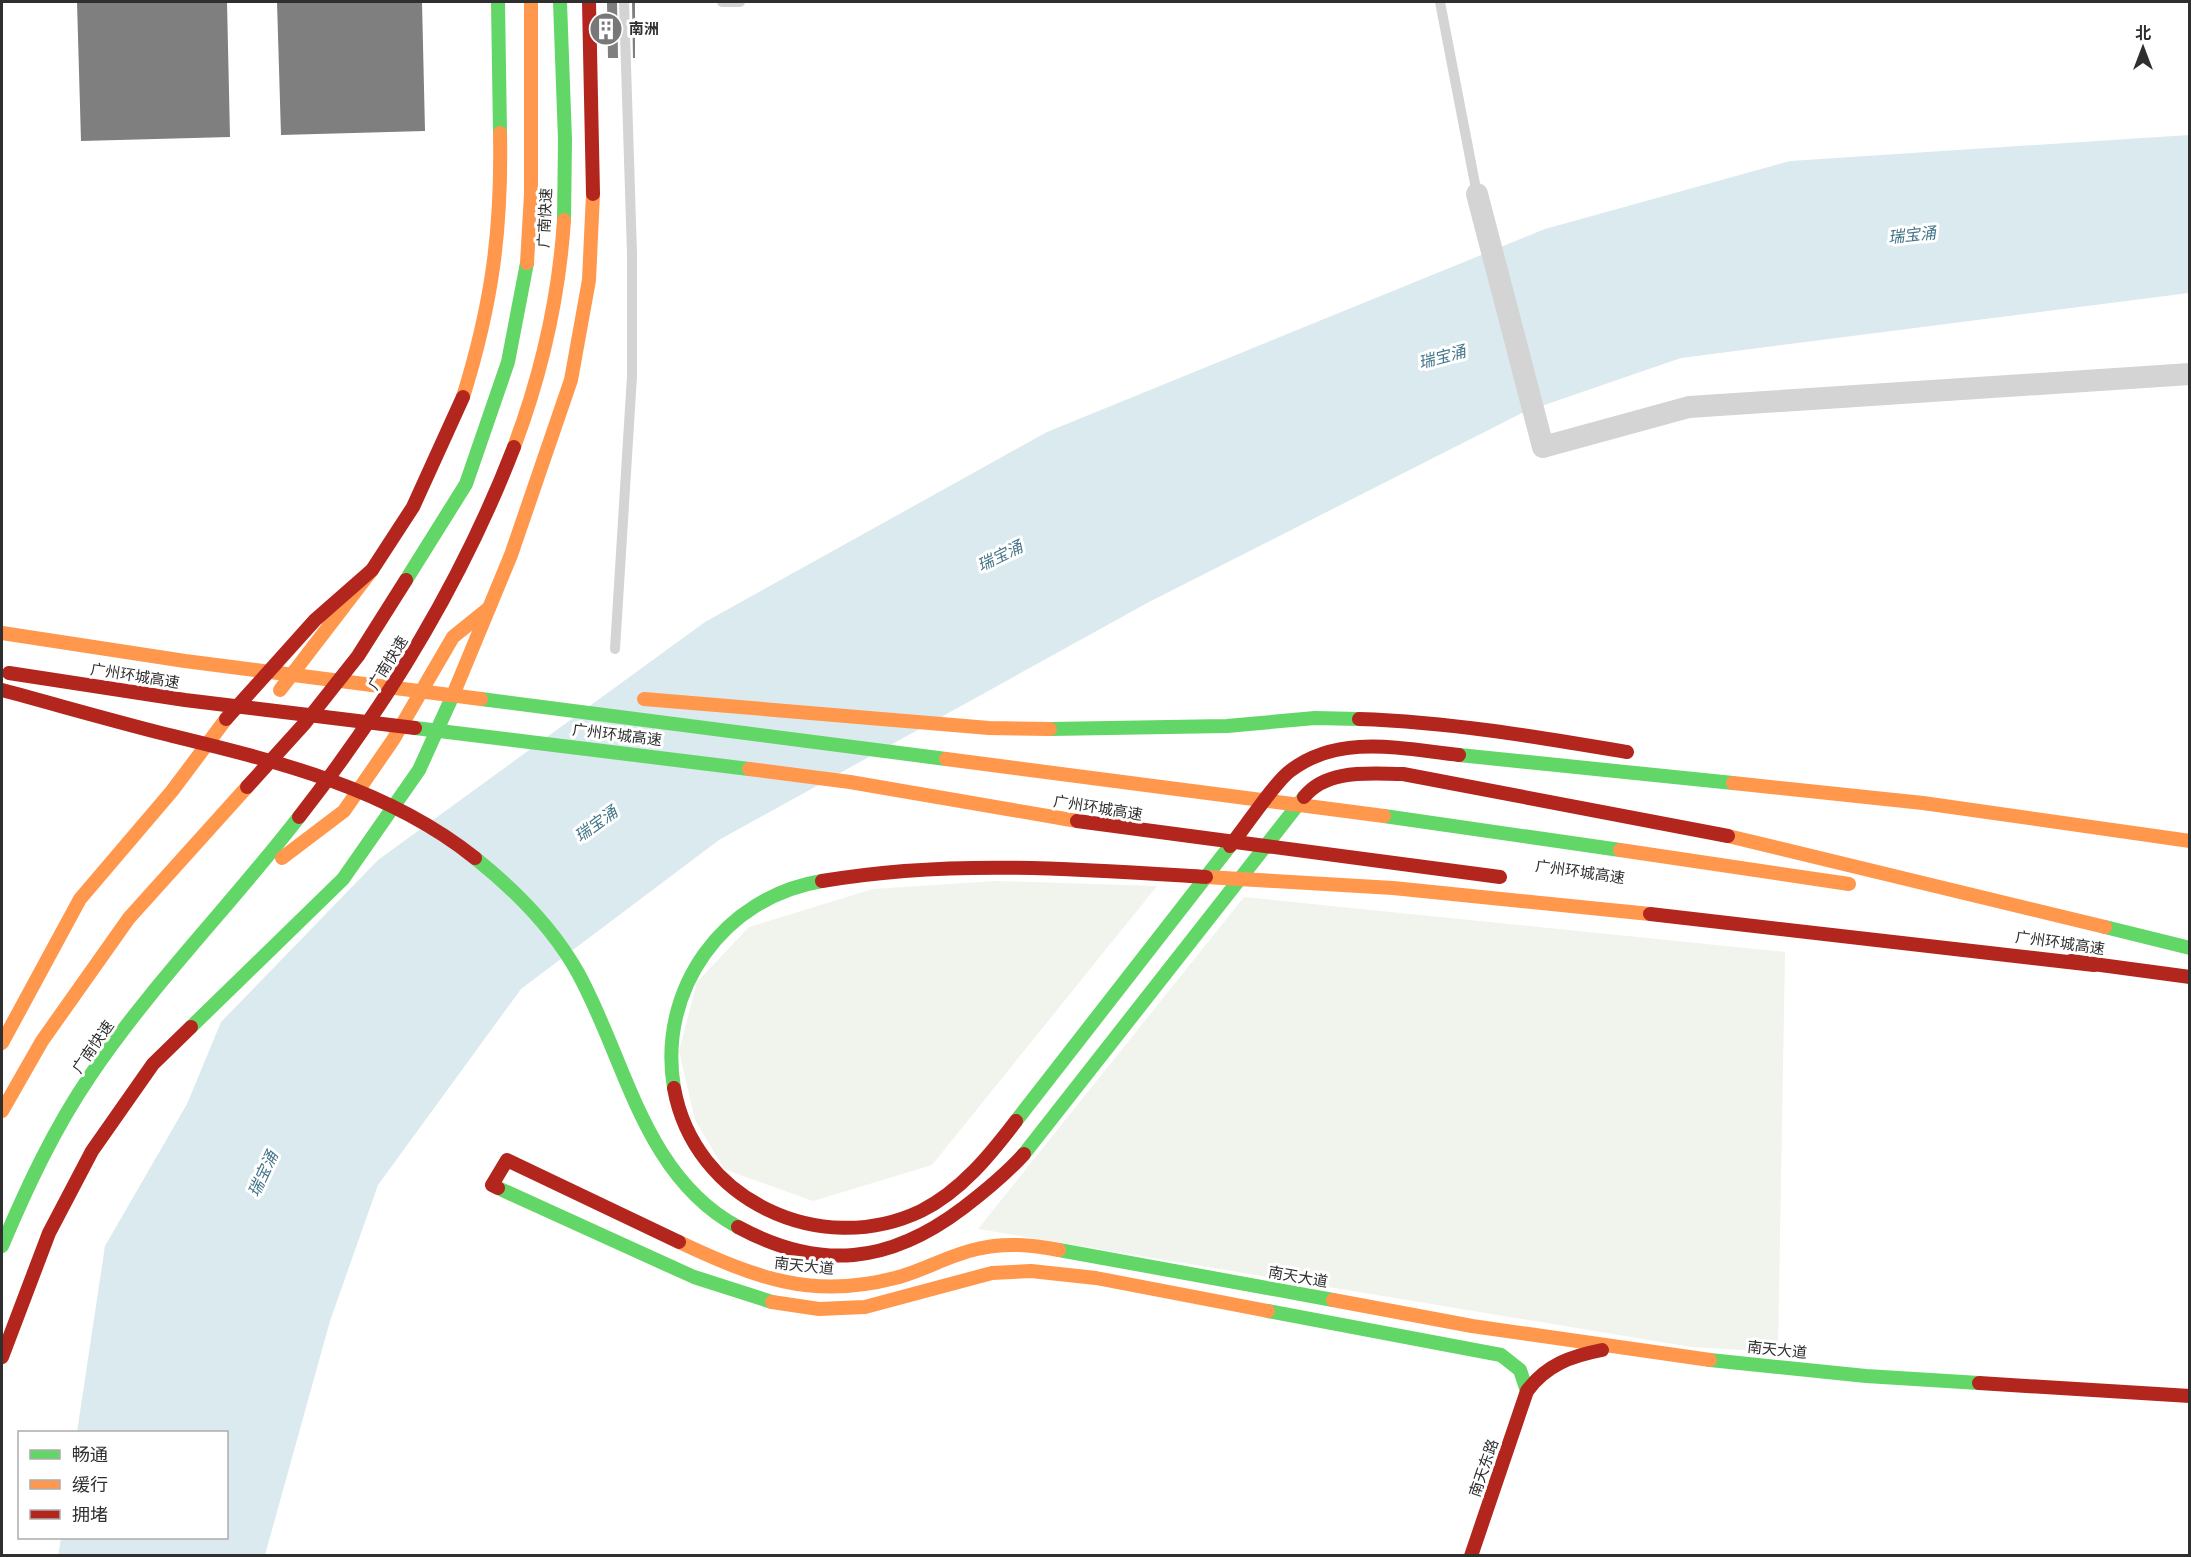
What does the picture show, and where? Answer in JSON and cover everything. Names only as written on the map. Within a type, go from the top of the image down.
[{"type":"main road","points":[[259,726],[281,689],[372,570],[413,507],[458,413],[480,343],[495,267],[501,190],[498,2]]},
{"type":"main road","name":"广南快速","points":[[2,1111],[42,1041],[85,976],[129,918],[305,723],[358,656],[466,484],[508,362],[527,269],[531,194],[531,2]]},
{"type":"main road","name":"广南快速","points":[[2,1246],[54,1136],[104,1056],[184,953],[237,892],[345,758],[395,686],[441,608],[495,496],[538,381],[559,275],[564,196],[560,2]]},
{"type":"main road","points":[[2,1358],[50,1233],[92,1150],[153,1064],[343,879],[419,770],[512,555],[571,380],[589,280],[593,189],[589,2]]},
{"type":"main road","points":[[2,1043],[80,899],[172,791],[221,725],[274,664],[315,620],[372,570]]},
{"type":"main road","points":[[237,892],[344,811],[393,740],[453,637],[489,608]]},
{"type":"main road","name":"广州环城高速","points":[[2,633],[185,661],[1462,826],[1859,885]]},
{"type":"main road","points":[[185,661],[508,688]]},
{"type":"main road","name":"广州环城高速","points":[[2,672],[185,700],[850,782],[1066,820],[1515,879]]},
{"type":"main road","points":[[2,690],[258,756],[343,786],[385,804],[437,832],[495,874],[543,924],[577,970],[651,1134],[674,1169],[700,1200],[732,1223],[780,1246],[819,1258],[862,1256],[903,1245],[944,1224],[985,1193],[1023,1156],[1308,792],[1326,780],[1352,774],[1403,774],[1680,825],[2190,948]]},
{"type":"main road","points":[[625,698],[989,728],[1227,726],[1315,717],[1406,721],[1511,732],[1641,754]]},
{"type":"main road","points":[[238,763],[249,744]]},
{"type":"main road","points":[[1923,803],[1363,745],[1319,755],[1289,771],[989,1156],[944,1197],[896,1223],[840,1230],[784,1217],[737,1195],[696,1152],[676,1100],[670,1050],[679,1000],[696,961],[734,919],[776,893],[825,880],[907,869],[1037,866],[1420,890],[2094,965]]},
{"type":"main road","points":[[1711,766],[1923,803],[2190,841]]},
{"type":"main road","points":[[180,859],[215,801]]},
{"type":"main road","name":"广州环城高速","points":[[1883,889],[2190,933]]},
{"type":"main road","name":"广州环城高速","points":[[1656,900],[2094,965],[2190,977]]},
{"type":"main road","name":"南天大道","points":[[1527,1391],[1520,1370],[1501,1355],[1096,1278],[1051,1272],[993,1273],[869,1306],[806,1309],[769,1302],[731,1293],[690,1276],[492,1185],[507,1161],[718,1260],[773,1281],[812,1287],[870,1283],[896,1278],[976,1249],[1001,1245],[1034,1245],[1472,1326],[1615,1347],[1866,1376],[2190,1396]]},
{"type":"main road","points":[[1527,1391],[1535,1377],[1553,1365],[1580,1354],[1615,1347]]},
{"type":"main road","name":"南天东路","points":[[1471,1556],[1527,1391]]},
{"type":"street","points":[[1477,194],[1543,447],[1689,407],[2190,374]]},
{"type":"lane","points":[[615,649],[632,364],[632,254],[624,2]]},
{"type":"lane","points":[[722,2],[740,2]]},
{"type":"lane","points":[[1440,2],[1477,194]]},
{"type":"shaded area","points":[[996,881],[1157,886],[932,1165],[813,1201],[724,1169],[695,1120],[679,1051],[697,982],[749,927],[873,889]]},
{"type":"shaded area","points":[[1244,897],[1785,952],[1778,1352],[1691,1347],[978,1229]]},
{"type":"water","name":"瑞宝涌","points":[[2189,135],[2189,293],[1681,358],[1524,412],[1149,602],[719,840],[521,989],[378,1185],[330,1321],[265,1555],[58,1556],[61,1539],[228,1539],[228,1431],[77,1431],[105,1246],[187,1104],[221,1022],[378,860],[705,622],[1047,432],[1545,229],[1790,161]]},
{"type":"building","points":[[77,2],[227,2],[230,137],[81,141]]},
{"type":"building","points":[[277,2],[422,2],[425,131],[281,135]]},
{"type":"building","points":[[607,2],[617,2],[618,58],[608,58]]},
{"type":"building","points":[[632,2],[635,2],[635,58],[633,58]]},
{"type":"traffic: fast","points":[[498,2],[500,133]]},
{"type":"traffic: fast","points":[[560,2],[565,140],[564,220]]},
{"type":"traffic: fast","points":[[406,580],[466,484],[508,362],[527,263]]},
{"type":"traffic: fast","points":[[191,1027],[343,879],[419,770],[453,695]]},
{"type":"traffic: fast","points":[[481,699],[946,759]]},
{"type":"traffic: fast","points":[[1050,729],[1227,726],[1315,718],[1359,719]]},
{"type":"traffic: fast","points":[[415,728],[749,769]]},
{"type":"traffic: fast","points":[[1459,755],[1733,783]]},
{"type":"traffic: fast","points":[[1024,1154],[1304,797]]},
{"type":"traffic: fast","points":[[1384,816],[1620,850]]},
{"type":"traffic: fast","points":[[2,1246],[42,1159],[90,1076],[139,1009],[299,817]]},
{"type":"traffic: fast","points":[[1016,1121],[1230,846]]},
{"type":"traffic: fast","points":[[475,858],[532,911],[568,956],[595,1007],[640,1114],[658,1147],[680,1178],[706,1205],[738,1227]]},
{"type":"traffic: fast","points":[[674,1088],[671,1051],[676,1016],[688,983],[705,953],[728,927],[755,906],[787,890],[822,881]]},
{"type":"traffic: fast","points":[[2105,927],[2190,948]]},
{"type":"traffic: fast","points":[[498,1188],[694,1277],[772,1302]]},
{"type":"traffic: fast","points":[[1059,1250],[1333,1300]]},
{"type":"traffic: fast","points":[[1268,1311],[1501,1355],[1520,1370],[1527,1391]]},
{"type":"traffic: fast","points":[[1710,1360],[1866,1376],[1979,1383]]},
{"type":"traffic: slow","points":[[527,263],[531,194],[531,2]]},
{"type":"traffic: slow","points":[[463,397],[481,330],[493,266],[499,202],[500,133]]},
{"type":"traffic: slow","points":[[453,695],[511,555],[571,380],[589,280],[593,194]]},
{"type":"traffic: slow","points":[[514,447],[524,420],[547,335],[558,278],[564,220]]},
{"type":"traffic: slow","points":[[280,690],[372,570]]},
{"type":"traffic: slow","points":[[282,858],[344,811],[393,740],[453,637],[489,608]]},
{"type":"traffic: slow","points":[[2,633],[185,661],[481,699]]},
{"type":"traffic: slow","points":[[644,699],[989,728],[1050,729]]},
{"type":"traffic: slow","points":[[2,1043],[80,899],[172,791],[226,719]]},
{"type":"traffic: slow","points":[[946,759],[1384,816]]},
{"type":"traffic: slow","points":[[749,769],[850,782],[1077,821]]},
{"type":"traffic: slow","points":[[1733,783],[1923,803],[2190,841]]},
{"type":"traffic: slow","points":[[2,1111],[42,1041],[129,918],[247,787]]},
{"type":"traffic: slow","points":[[1728,836],[2105,927]]},
{"type":"traffic: slow","points":[[1620,850],[1849,884]]},
{"type":"traffic: slow","points":[[1206,877],[1393,888],[1650,914]]},
{"type":"traffic: slow","points":[[679,1242],[758,1275],[810,1286],[836,1287],[895,1278],[956,1255],[987,1247],[1018,1245],[1059,1250]]},
{"type":"traffic: slow","points":[[772,1302],[819,1309],[865,1307],[992,1273],[1031,1271],[1096,1278],[1268,1311]]},
{"type":"traffic: slow","points":[[1333,1300],[1472,1326],[1710,1360]]},
{"type":"traffic: jam","points":[[589,2],[593,194]]},
{"type":"traffic: jam","points":[[226,719],[315,620],[372,570],[413,507],[463,397]]},
{"type":"traffic: jam","points":[[299,817],[363,730],[420,640],[471,546],[514,447]]},
{"type":"traffic: jam","points":[[247,787],[305,723],[358,656],[406,580]]},
{"type":"traffic: jam","points":[[9,673],[185,700],[415,728]]},
{"type":"traffic: jam","points":[[2,690],[250,755],[330,780],[406,813],[475,858]]},
{"type":"traffic: jam","points":[[1359,719],[1460,727],[1627,752]]},
{"type":"traffic: jam","points":[[1230,846],[1283,777],[1309,759],[1329,752],[1372,746],[1459,755]]},
{"type":"traffic: jam","points":[[1304,797],[1325,781],[1337,777],[1403,774],[1728,836]]},
{"type":"traffic: jam","points":[[1077,821],[1500,877]]},
{"type":"traffic: jam","points":[[822,881],[870,874],[966,868],[1062,869],[1206,877]]},
{"type":"traffic: jam","points":[[1650,914],[2094,965]]},
{"type":"traffic: jam","points":[[2071,961],[2190,977]]},
{"type":"traffic: jam","points":[[2,1357],[49,1233],[92,1151],[153,1064],[191,1027]]},
{"type":"traffic: jam","points":[[674,1088],[686,1127],[707,1161],[734,1189],[767,1210],[804,1223],[843,1228],[882,1224],[921,1211],[936,1203],[974,1171],[1016,1121]]},
{"type":"traffic: jam","points":[[738,1227],[768,1241],[797,1250],[826,1255],[854,1255],[881,1250],[908,1241],[935,1227],[987,1189],[1024,1154]]},
{"type":"traffic: jam","points":[[498,1188],[492,1185],[507,1160],[679,1242]]},
{"type":"traffic: jam","points":[[1471,1556],[1527,1391],[1542,1374],[1560,1363],[1602,1350]]},
{"type":"traffic: jam","points":[[1979,1383],[2190,1396]]},
{"type":"place","name":"南洲","points":[[606,29]]}]
